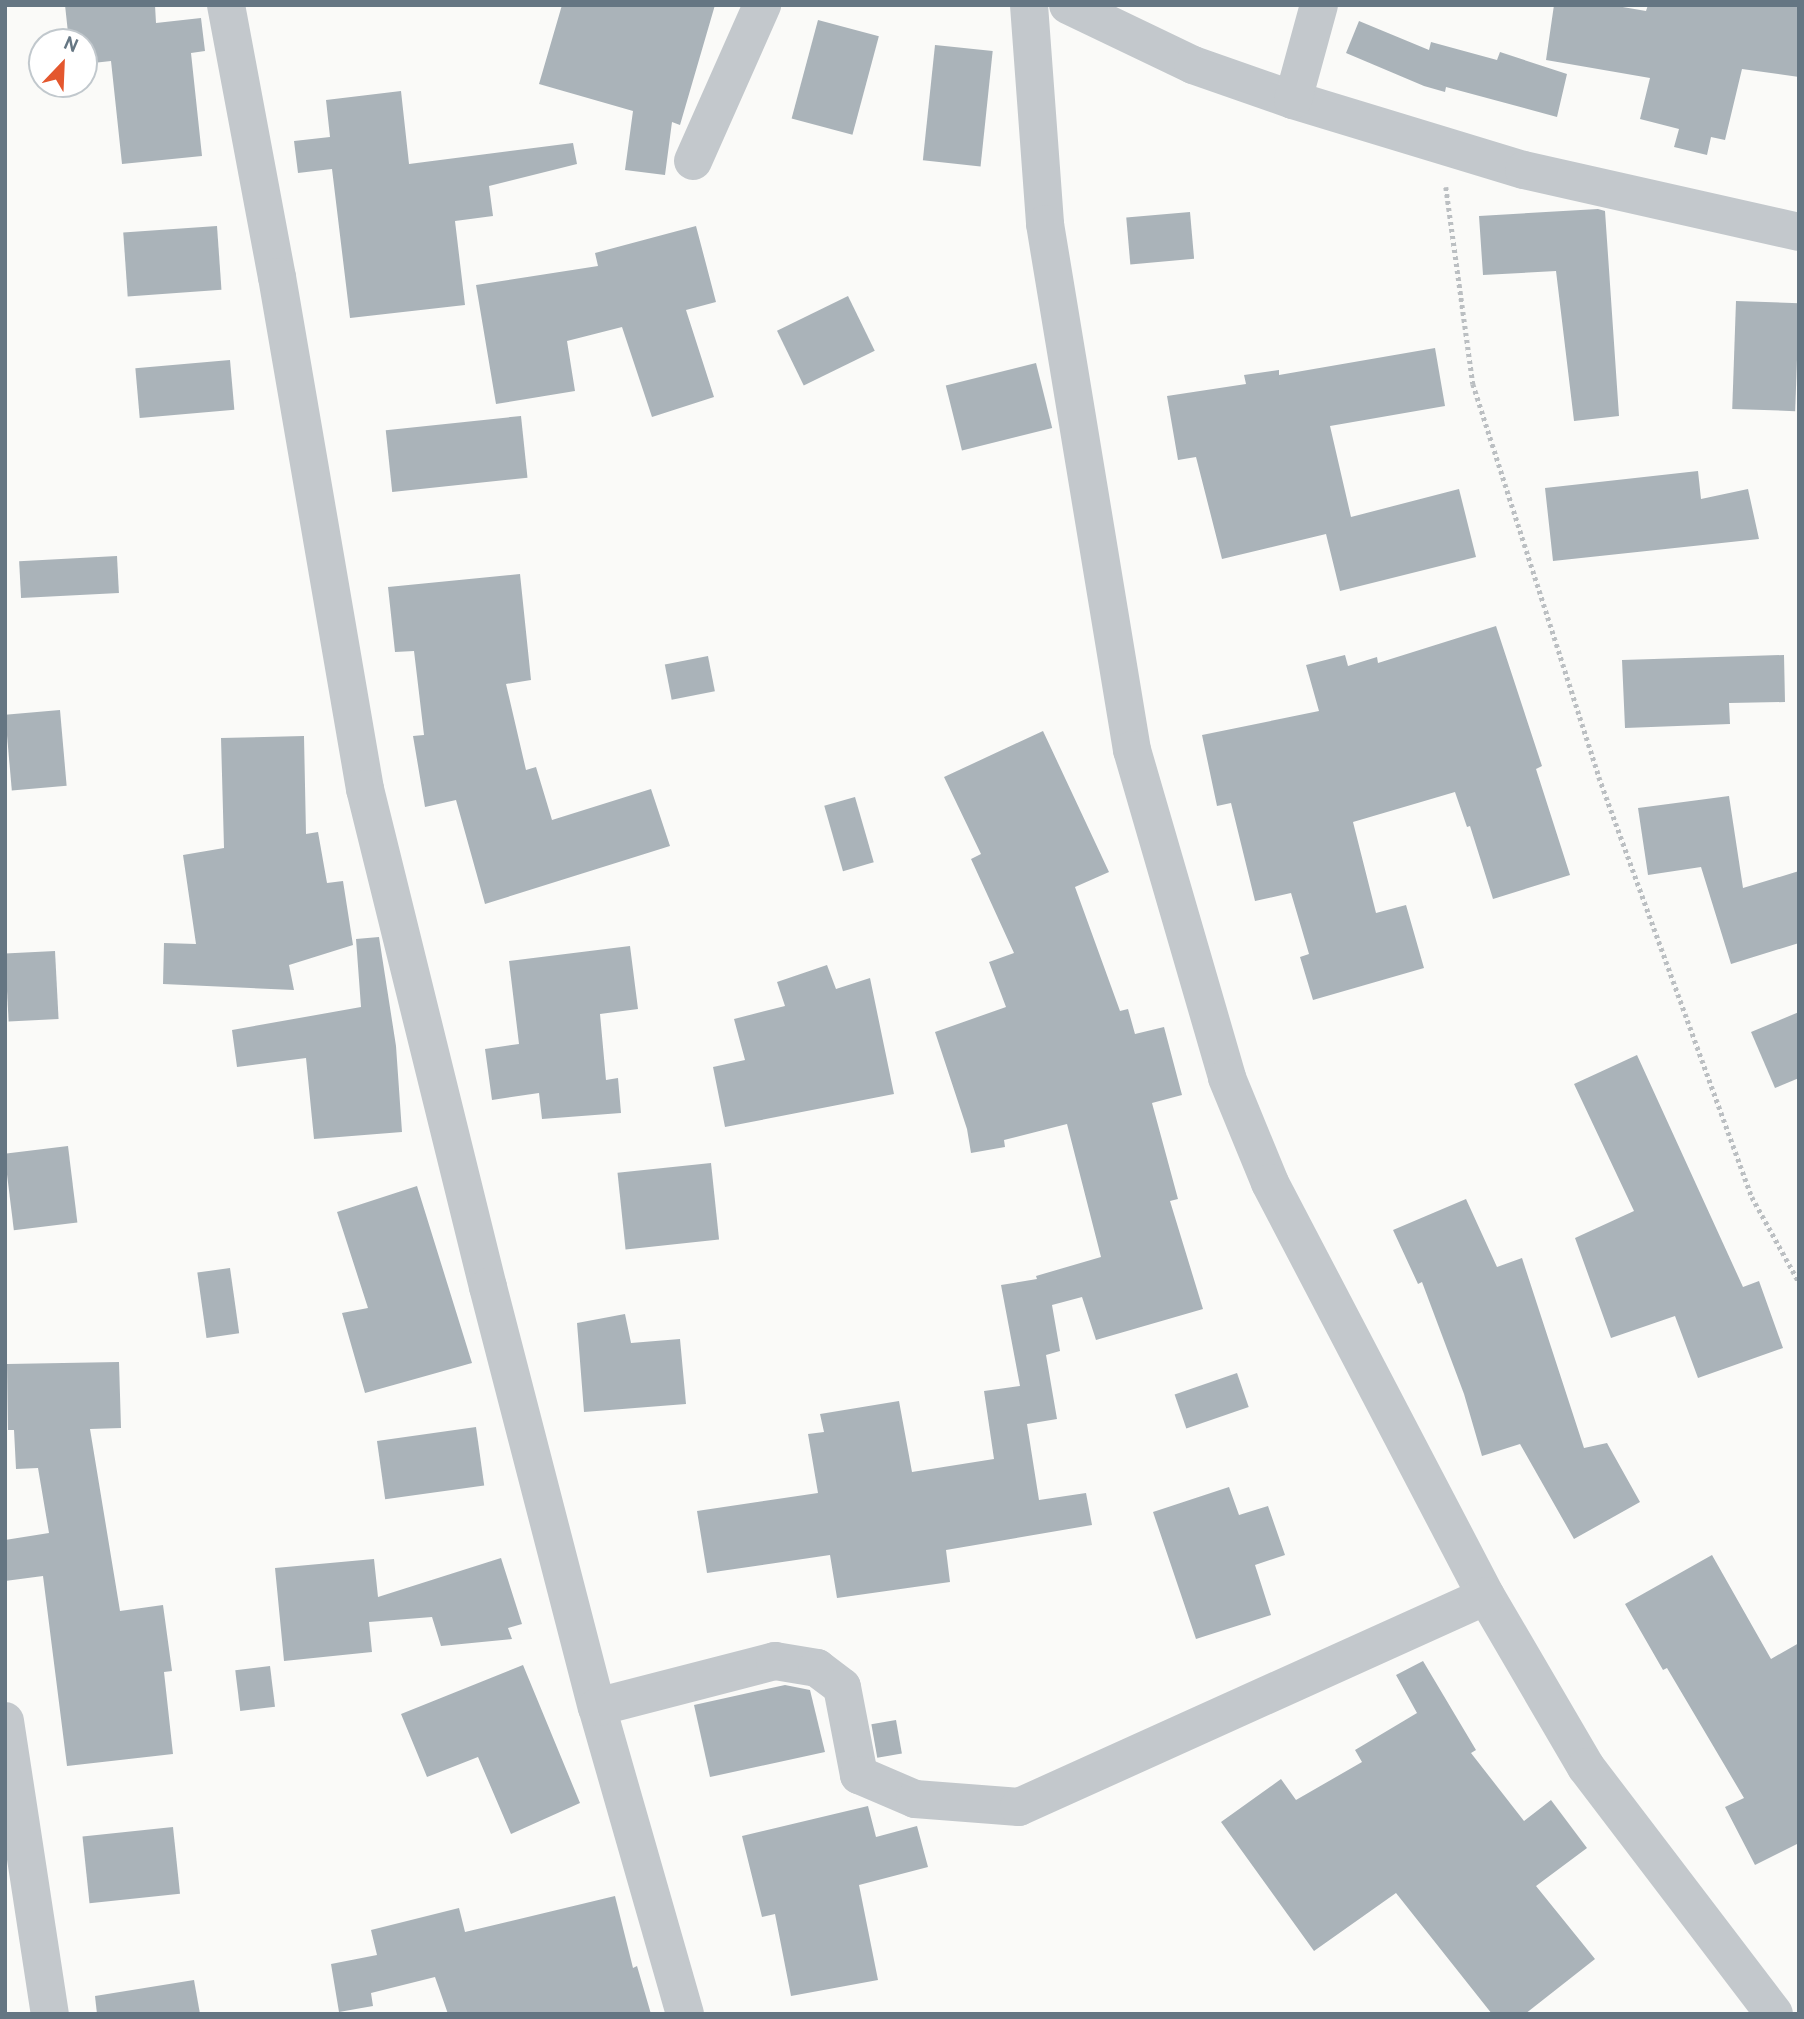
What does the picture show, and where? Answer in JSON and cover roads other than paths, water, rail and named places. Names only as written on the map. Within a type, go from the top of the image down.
[{"type":"street","points":[[226,5],[277,276],[365,789],[488,1287],[597,1707],[685,2014]]},
{"type":"street","points":[[693,161],[762,5]]},
{"type":"street","points":[[1029,5],[1045,224],[1132,750],[1227,1078],[1270,1183],[1486,1596],[1586,1767],[1774,2014]]},
{"type":"street","points":[[1068,5],[1193,65],[1293,100],[1524,170],[1799,232]]},
{"type":"street","points":[[1293,100],[1319,5]]},
{"type":"street","points":[[597,1707],[775,1661],[817,1668],[842,1687],[859,1775],[915,1799],[1019,1807],[1486,1596]]},
{"type":"street","points":[[5,1721],[50,2014]]}]
